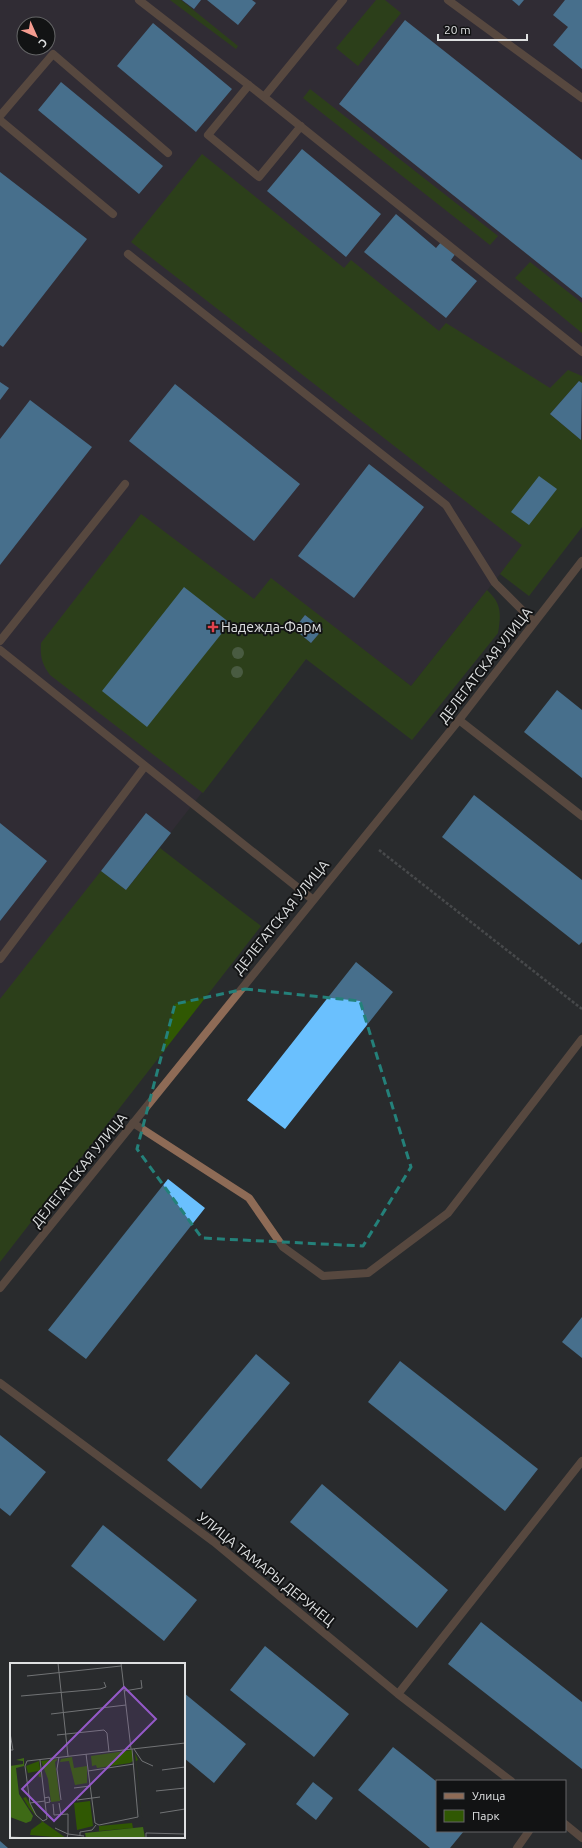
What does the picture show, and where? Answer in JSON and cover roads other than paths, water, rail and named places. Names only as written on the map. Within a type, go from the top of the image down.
[{"type":"street","points":[[139,0],[249,85],[582,352]]},
{"type":"street","points":[[264,97],[343,0]]},
{"type":"street","points":[[448,0],[582,98]]},
{"type":"street","points":[[0,116],[53,54],[168,153]]},
{"type":"street","points":[[249,85],[208,135],[259,177],[300,126]]},
{"type":"street","points":[[0,120],[113,214]]},
{"type":"street","points":[[128,254],[446,505],[495,583],[534,622]]},
{"type":"street","points":[[0,641],[125,484]]},
{"type":"street","name":"ДЕЛЕГАТСКАЯ УЛИЦА","points":[[0,1288],[312,899],[459,720],[582,561]]},
{"type":"street","points":[[0,650],[312,899]]},
{"type":"street","points":[[459,720],[582,816]]},
{"type":"street","points":[[0,959],[145,766]]},
{"type":"street","points":[[133,1123],[249,1198],[282,1247],[323,1276],[368,1273],[448,1213],[582,1039]]},
{"type":"street","name":"УЛИЦА ТАМАРЫ ДЕРУНЕЦ","points":[[0,1383],[214,1542],[398,1694],[509,1780]]},
{"type":"street","points":[[398,1694],[582,1461]]},
{"type":"street","points":[[566,1825],[582,1838]]},
{"type":"street","points":[[516,1848],[528,1832]]},
{"type":"place","name":"Надежда-Фарм","points":[[213,627]]}]
